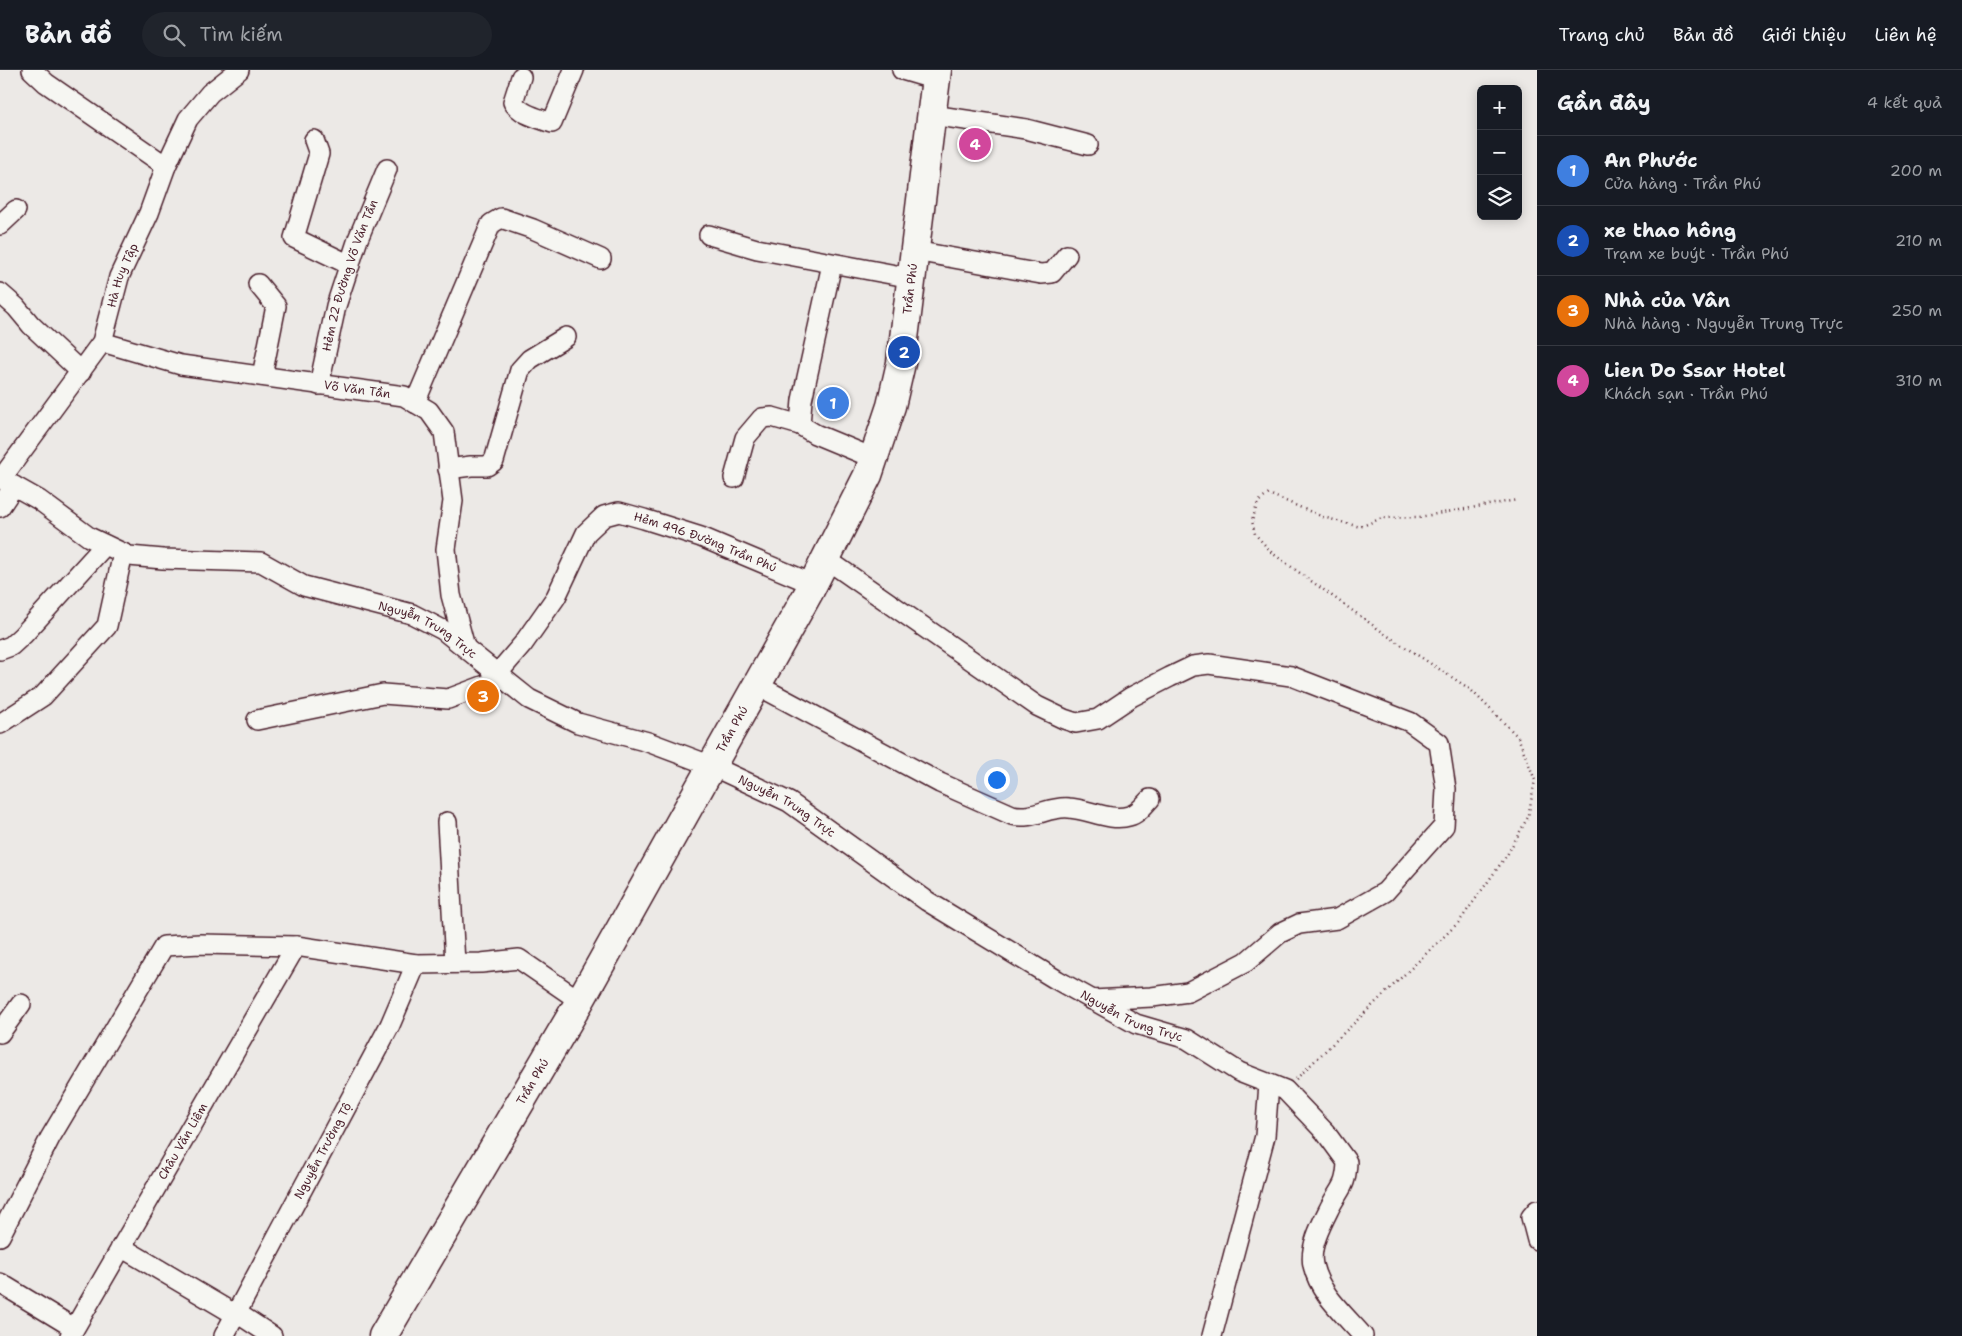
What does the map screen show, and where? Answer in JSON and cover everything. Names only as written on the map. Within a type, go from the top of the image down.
[{"type":"highway","name":"Trần Phú","points":[[383,1336],[580,1001],[813,584],[868,476],[891,406],[901,363],[937,75]]},
{"type":"street","points":[[32,70],[46,83],[166,166]]},
{"type":"street","name":"Hà Huy Tập","points":[[0,507],[5,481],[102,342],[119,277],[149,213],[166,166],[188,119],[210,93],[239,70]]},
{"type":"street","points":[[521,76],[512,102],[516,108],[552,123],[574,70]]},
{"type":"street","points":[[902,70],[937,75]]},
{"type":"street","points":[[932,115],[1026,129],[1088,145]]},
{"type":"street","points":[[314,140],[320,154],[294,238],[350,265]]},
{"type":"street","name":"Hẻm 22 Đường Võ Văn Tần","points":[[319,384],[336,306],[386,169]]},
{"type":"street","points":[[0,225],[16,210]]},
{"type":"street","points":[[415,403],[494,219],[500,218],[533,229],[601,259]]},
{"type":"street","points":[[709,235],[757,249],[912,278]]},
{"type":"street","points":[[915,251],[1041,274],[1052,272],[1066,255]]},
{"type":"street","points":[[800,425],[802,400],[832,264]]},
{"type":"street","points":[[258,284],[276,306],[262,376]]},
{"type":"street","points":[[0,293],[31,325],[82,372]]},
{"type":"street","points":[[448,469],[487,466],[494,461],[520,370],[530,359],[566,336]]},
{"type":"street","name":"Võ Văn Tần","points":[[102,342],[181,365],[404,396],[429,412],[444,432],[453,501],[446,549],[451,594],[465,647]]},
{"type":"street","points":[[734,478],[746,438],[762,418],[772,417],[800,425],[815,434],[873,458]]},
{"type":"street","name":"Nguyễn Trung Trực","points":[[5,481],[38,500],[89,538],[123,553],[163,559],[261,562],[304,586],[412,614],[443,630],[529,699],[578,723],[648,742],[712,766],[789,802],[927,900],[1092,1000],[1136,1024],[1187,1039],[1239,1072],[1285,1090],[1325,1132],[1348,1162],[1346,1181],[1330,1207],[1315,1241],[1312,1264],[1327,1296],[1363,1336]]},
{"type":"street","name":"Hẻm 496 Đường Trần Phú","points":[[501,676],[556,597],[586,533],[604,516],[619,512],[682,531],[813,584]]},
{"type":"street","points":[[0,650],[11,646],[23,635],[105,545]]},
{"type":"street","points":[[0,724],[43,696],[107,626],[123,553]]},
{"type":"street","points":[[826,559],[1037,706],[1064,720],[1076,722],[1098,719],[1131,697],[1170,677],[1193,666],[1209,664],[1291,676],[1410,722],[1439,743],[1446,790],[1444,826],[1384,892],[1337,919],[1299,924],[1280,933],[1246,962],[1188,992],[1152,997],[1092,1000]]},
{"type":"street","points":[[257,720],[383,694],[448,699],[501,676]]},
{"type":"street","points":[[757,685],[940,783],[1012,815],[1025,818],[1066,807],[1116,818],[1129,816],[1150,799]]},
{"type":"street","points":[[447,822],[455,963]]},
{"type":"street","points":[[0,1236],[50,1138],[164,946],[200,944],[296,946],[416,964],[519,959],[580,1001]]},
{"type":"street","name":"Châu Văn Liêm","points":[[72,1332],[296,946]]},
{"type":"street","name":"Nguyễn Trường Tộ","points":[[224,1336],[390,1025],[416,964]]},
{"type":"street","points":[[0,1033],[21,1004]]},
{"type":"street","points":[[1212,1336],[1265,1136],[1269,1084]]},
{"type":"street","points":[[1537,1210],[1531,1217],[1537,1240]]},
{"type":"street","points":[[121,1247],[272,1336]]},
{"type":"street","points":[[0,1283],[72,1332]]},
{"type":"place","name":"Lien Do Ssar Hotel","points":[[975,144]]},
{"type":"place","name":"xe thao hông","points":[[904,352]]},
{"type":"place","name":"An Phước","points":[[833,403]]},
{"type":"place","name":"Nhà của Vân","points":[[483,696]]}]
